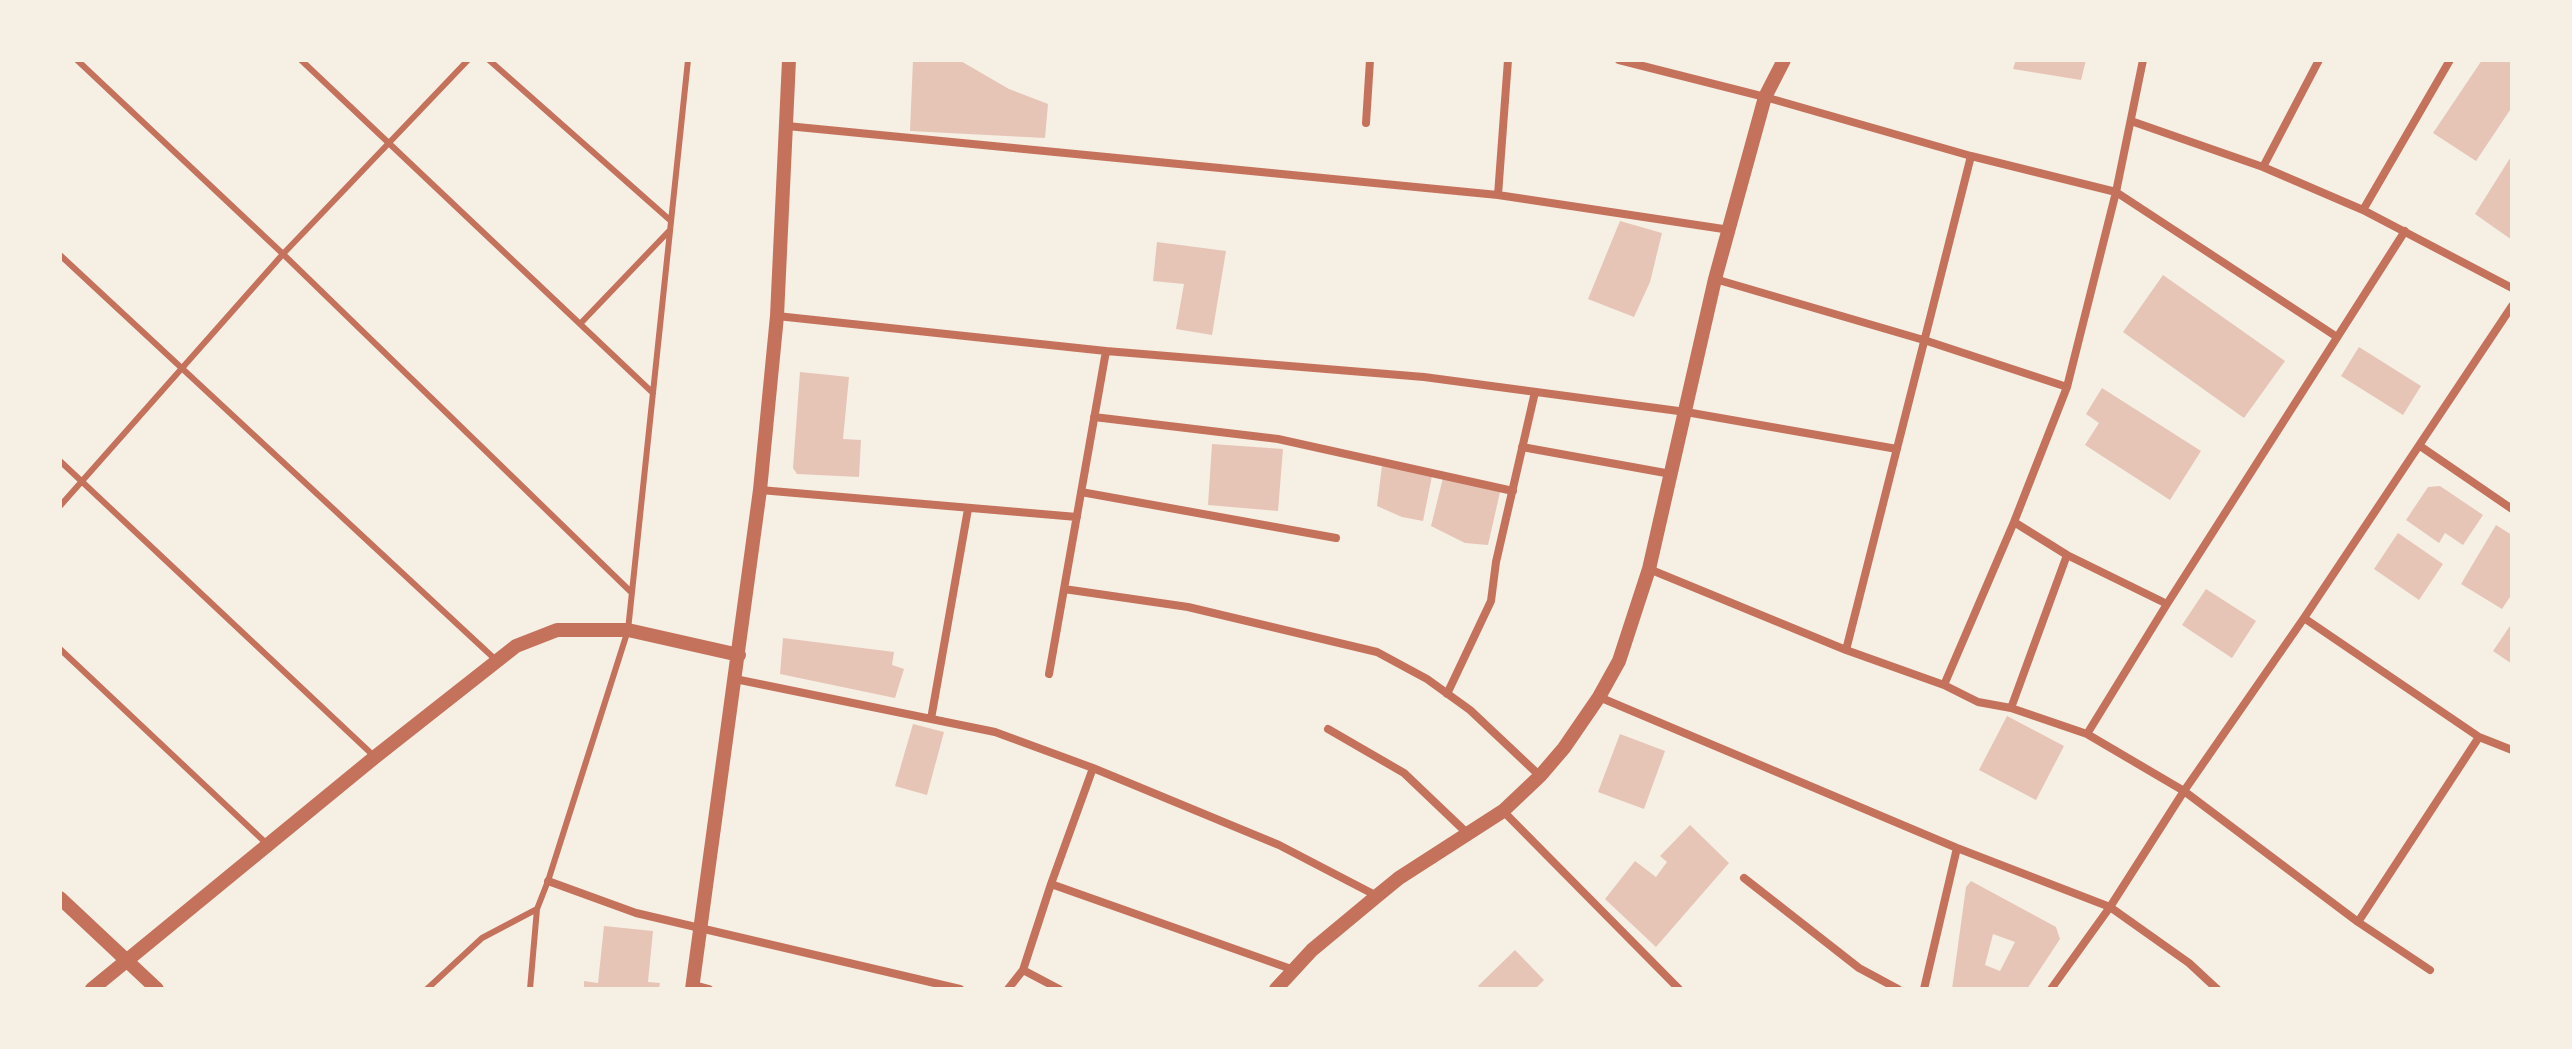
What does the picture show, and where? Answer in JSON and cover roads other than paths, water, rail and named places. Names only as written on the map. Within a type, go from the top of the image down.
[{"type":"street","points":[[709,989],[693,987],[760,490],[777,316],[789,60]]},
{"type":"street","points":[[1366,123],[1370,60]]},
{"type":"street","points":[[1498,195],[1508,60]]},
{"type":"street","points":[[1619,60],[1765,97],[1971,156],[2116,192],[2337,337]]},
{"type":"street","points":[[1276,989],[1312,950],[1399,878],[1503,811],[1540,776],[1564,748],[1619,661],[1649,569],[1715,279],[1765,97],[1784,60]]},
{"type":"street","points":[[1944,685],[2014,522],[2067,387],[2116,192],[2143,60]]},
{"type":"street","points":[[2263,167],[2319,60]]},
{"type":"street","points":[[2363,210],[2450,60]]},
{"type":"street","points":[[2131,121],[2263,167],[2363,210],[2512,288]]},
{"type":"street","points":[[787,126],[1498,195],[1730,230]]},
{"type":"street","points":[[1846,650],[1927,341],[1971,156]]},
{"type":"street","points":[[2087,734],[2405,231]]},
{"type":"street","points":[[1715,279],[1927,341],[2067,387]]},
{"type":"street","points":[[2051,989],[2110,907],[2184,791],[2304,618],[2512,306]]},
{"type":"street","points":[[777,316],[1106,351],[1424,377],[1686,412],[1897,449]]},
{"type":"street","points":[[1049,674],[1106,351]]},
{"type":"street","points":[[1447,694],[1491,601],[1496,562],[1535,392]]},
{"type":"street","points":[[1094,417],[1278,439],[1513,491]]},
{"type":"street","points":[[2420,446],[2512,509]]},
{"type":"street","points":[[1522,447],[1671,474]]},
{"type":"street","points":[[760,490],[1077,517]]},
{"type":"street","points":[[1081,492],[1336,538]]},
{"type":"street","points":[[931,719],[968,509]]},
{"type":"street","points":[[2014,522],[2067,555],[2167,604]]},
{"type":"street","points":[[2011,708],[2067,555]]},
{"type":"street","points":[[1649,569],[1846,650],[1944,685],[1978,702],[2011,708],[2087,734],[2184,791],[2358,922],[2430,970]]},
{"type":"street","points":[[1064,589],[1188,607],[1377,652],[1427,679],[1470,710],[1540,776]]},
{"type":"street","points":[[2304,618],[2479,737],[2512,750]]},
{"type":"street","points":[[92,989],[516,646],[557,630],[628,630],[739,655]]},
{"type":"street","points":[[735,679],[995,732],[1093,768],[1279,845],[1377,896]]},
{"type":"street","points":[[1599,697],[1957,848],[2110,907],[2189,963],[2217,989]]},
{"type":"street","points":[[1328,729],[1404,773],[1468,834]]},
{"type":"street","points":[[2358,922],[2479,737]]},
{"type":"street","points":[[1008,989],[1023,970],[1093,768]]},
{"type":"street","points":[[1503,811],[1675,987]]},
{"type":"street","points":[[1924,989],[1957,848]]},
{"type":"street","points":[[1744,878],[1859,968],[1898,989]]},
{"type":"street","points":[[548,881],[636,913],[960,989]]},
{"type":"street","points":[[1051,884],[1294,970]]},
{"type":"street","points":[[60,898],[157,989]]},
{"type":"street","points":[[1023,970],[1059,989]]},
{"type":"lane","points":[[77,60],[283,254],[631,592]]},
{"type":"lane","points":[[301,60],[653,393]]},
{"type":"lane","points":[[60,506],[283,254],[468,60]]},
{"type":"lane","points":[[489,60],[671,221]]},
{"type":"lane","points":[[530,989],[537,909],[628,630],[688,60]]},
{"type":"lane","points":[[580,324],[670,230]]},
{"type":"lane","points":[[60,255],[497,661]]},
{"type":"lane","points":[[60,461],[375,757]]},
{"type":"lane","points":[[60,649],[268,845]]},
{"type":"lane","points":[[427,989],[482,938],[537,909]]}]
